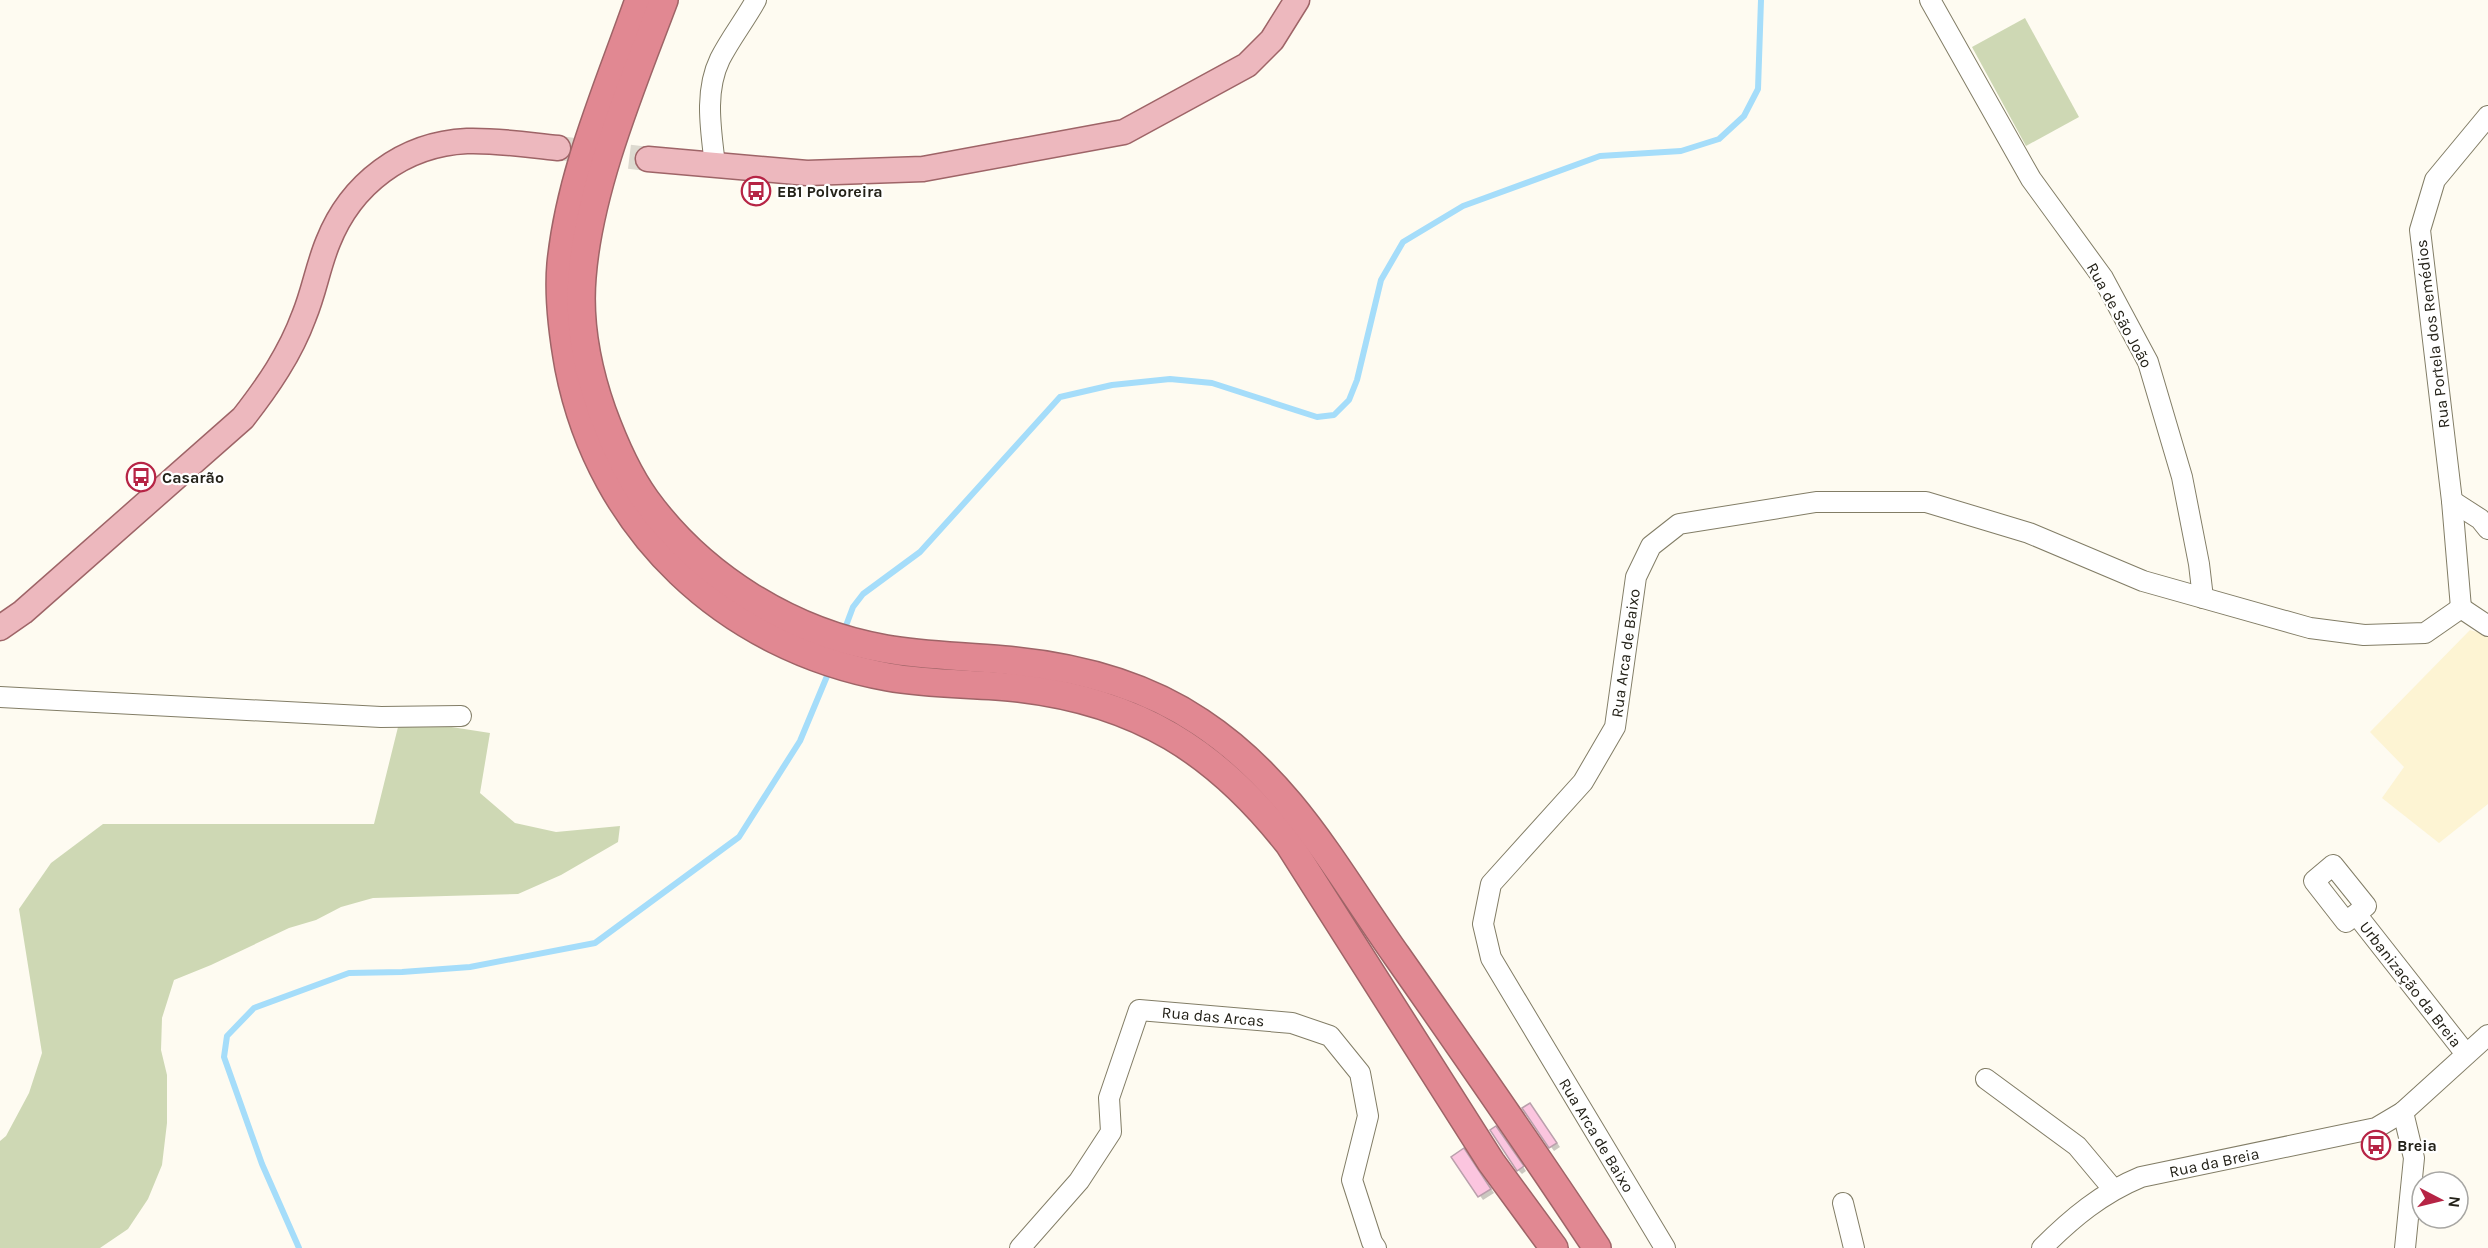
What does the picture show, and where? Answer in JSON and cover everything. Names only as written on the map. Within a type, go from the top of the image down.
[{"type":"highway","points":[[639,0],[576,182],[561,267],[561,304],[565,347],[573,387],[585,427],[600,464],[644,535],[672,566],[720,607],[774,640],[811,656],[889,677],[1015,687],[1096,702],[1133,716],[1170,735],[1204,757],[1236,783],[1264,813],[1288,844],[1491,1162],[1554,1248]]},
{"type":"highway","points":[[664,0],[628,95],[599,186],[586,237],[581,282],[585,353],[598,399],[613,439],[643,496],[672,533],[709,567],[773,609],[808,627],[887,650],[1024,662],[1087,672],[1164,701],[1198,720],[1230,743],[1287,798],[1313,831],[1393,951],[1523,1135],[1597,1248]]},
{"type":"main road","points":[[648,159],[807,173],[923,169],[1124,132],[1247,65],[1272,40],[1297,0]]},
{"type":"main road","points":[[0,628],[58,583],[243,418],[270,384],[290,350],[305,316],[327,243],[338,218],[357,192],[381,170],[406,155],[436,146],[467,141],[558,148]]},
{"type":"street","points":[[715,165],[709,106],[712,81],[720,59],[756,0]]},
{"type":"street","name":"Rua de São João","points":[[1930,0],[2031,179],[2103,278],[2148,362],[2182,477],[2199,564],[2203,598]]},
{"type":"street","name":"Rua Portela dos Remédios","points":[[2461,608],[2452,501],[2420,230],[2435,180],[2488,116]]},
{"type":"street","points":[[2452,501],[2480,519],[2488,529]]},
{"type":"street","name":"Rua Arca de Baixo","points":[[1665,1248],[1491,958],[1483,924],[1491,884],[1583,782],[1615,727],[1636,577],[1651,546],[1679,524],[1702,520],[1816,502],[1926,502],[2029,533],[2143,581],[2310,628],[2364,635],[2425,633],[2461,608]]},
{"type":"street","points":[[2461,608],[2488,626]]},
{"type":"street","points":[[0,697],[381,717],[461,716]]},
{"type":"street","name":"Urbanização da Breia","points":[[2356,914],[2466,1054]]},
{"type":"street","name":"Rua das Arcas","points":[[1020,1248],[1079,1181],[1111,1132],[1109,1098],[1139,1010],[1292,1023],[1330,1036],[1360,1073],[1368,1116],[1352,1180],[1376,1248]]},
{"type":"street","name":"Rua da Breia","points":[[2042,1248],[2067,1224],[2113,1189],[2141,1177],[2376,1128],[2403,1112],[2488,1035]]},
{"type":"street","points":[[1986,1079],[2078,1146],[2113,1189]]},
{"type":"street","points":[[2403,1112],[2414,1158],[2405,1248]]},
{"type":"street","points":[[1843,1203],[1854,1248]]},
{"type":"shaded area","points":[[2470,630],[2488,635],[2488,804],[2439,843],[2382,798],[2404,767],[2370,732]]},
{"type":"green space","points":[[2025,18],[2079,117],[2026,146],[1972,47]]},
{"type":"green space","points":[[400,719],[490,733],[480,793],[515,823],[556,832],[620,826],[618,842],[561,875],[518,894],[373,898],[341,907],[316,920],[289,928],[174,980],[162,1018],[161,1050],[167,1075],[167,1123],[162,1165],[148,1199],[128,1229],[100,1248],[0,1248],[0,1141],[6,1136],[29,1093],[42,1053],[19,909],[51,863],[103,824],[374,824]]},
{"type":"building","points":[[1530,1103],[1557,1143],[1549,1148],[1522,1108]]},
{"type":"building","points":[[1496,1126],[1524,1166],[1517,1171],[1490,1130]]},
{"type":"building","points":[[1464,1148],[1491,1189],[1478,1197],[1451,1157]]},
{"type":"waterway","points":[[844,631],[853,607],[863,594],[920,552],[1060,397],[1112,385],[1170,379],[1212,383],[1317,417],[1334,415],[1349,400],[1357,380],[1381,280],[1403,242],[1463,206],[1600,156],[1681,151],[1719,139],[1744,116],[1758,89],[1761,0]]},
{"type":"waterway","points":[[299,1248],[262,1164],[224,1057],[227,1036],[254,1008],[349,973],[470,967],[595,943],[739,837],[800,741],[830,669]]},
{"type":"tunnel","points":[[558,148],[648,159]]},
{"type":"place","name":"EB1 Polvoreira","points":[[756,191]]},
{"type":"place","name":"Casarão","points":[[141,477]]},
{"type":"place","name":"Breia","points":[[2376,1145]]}]
